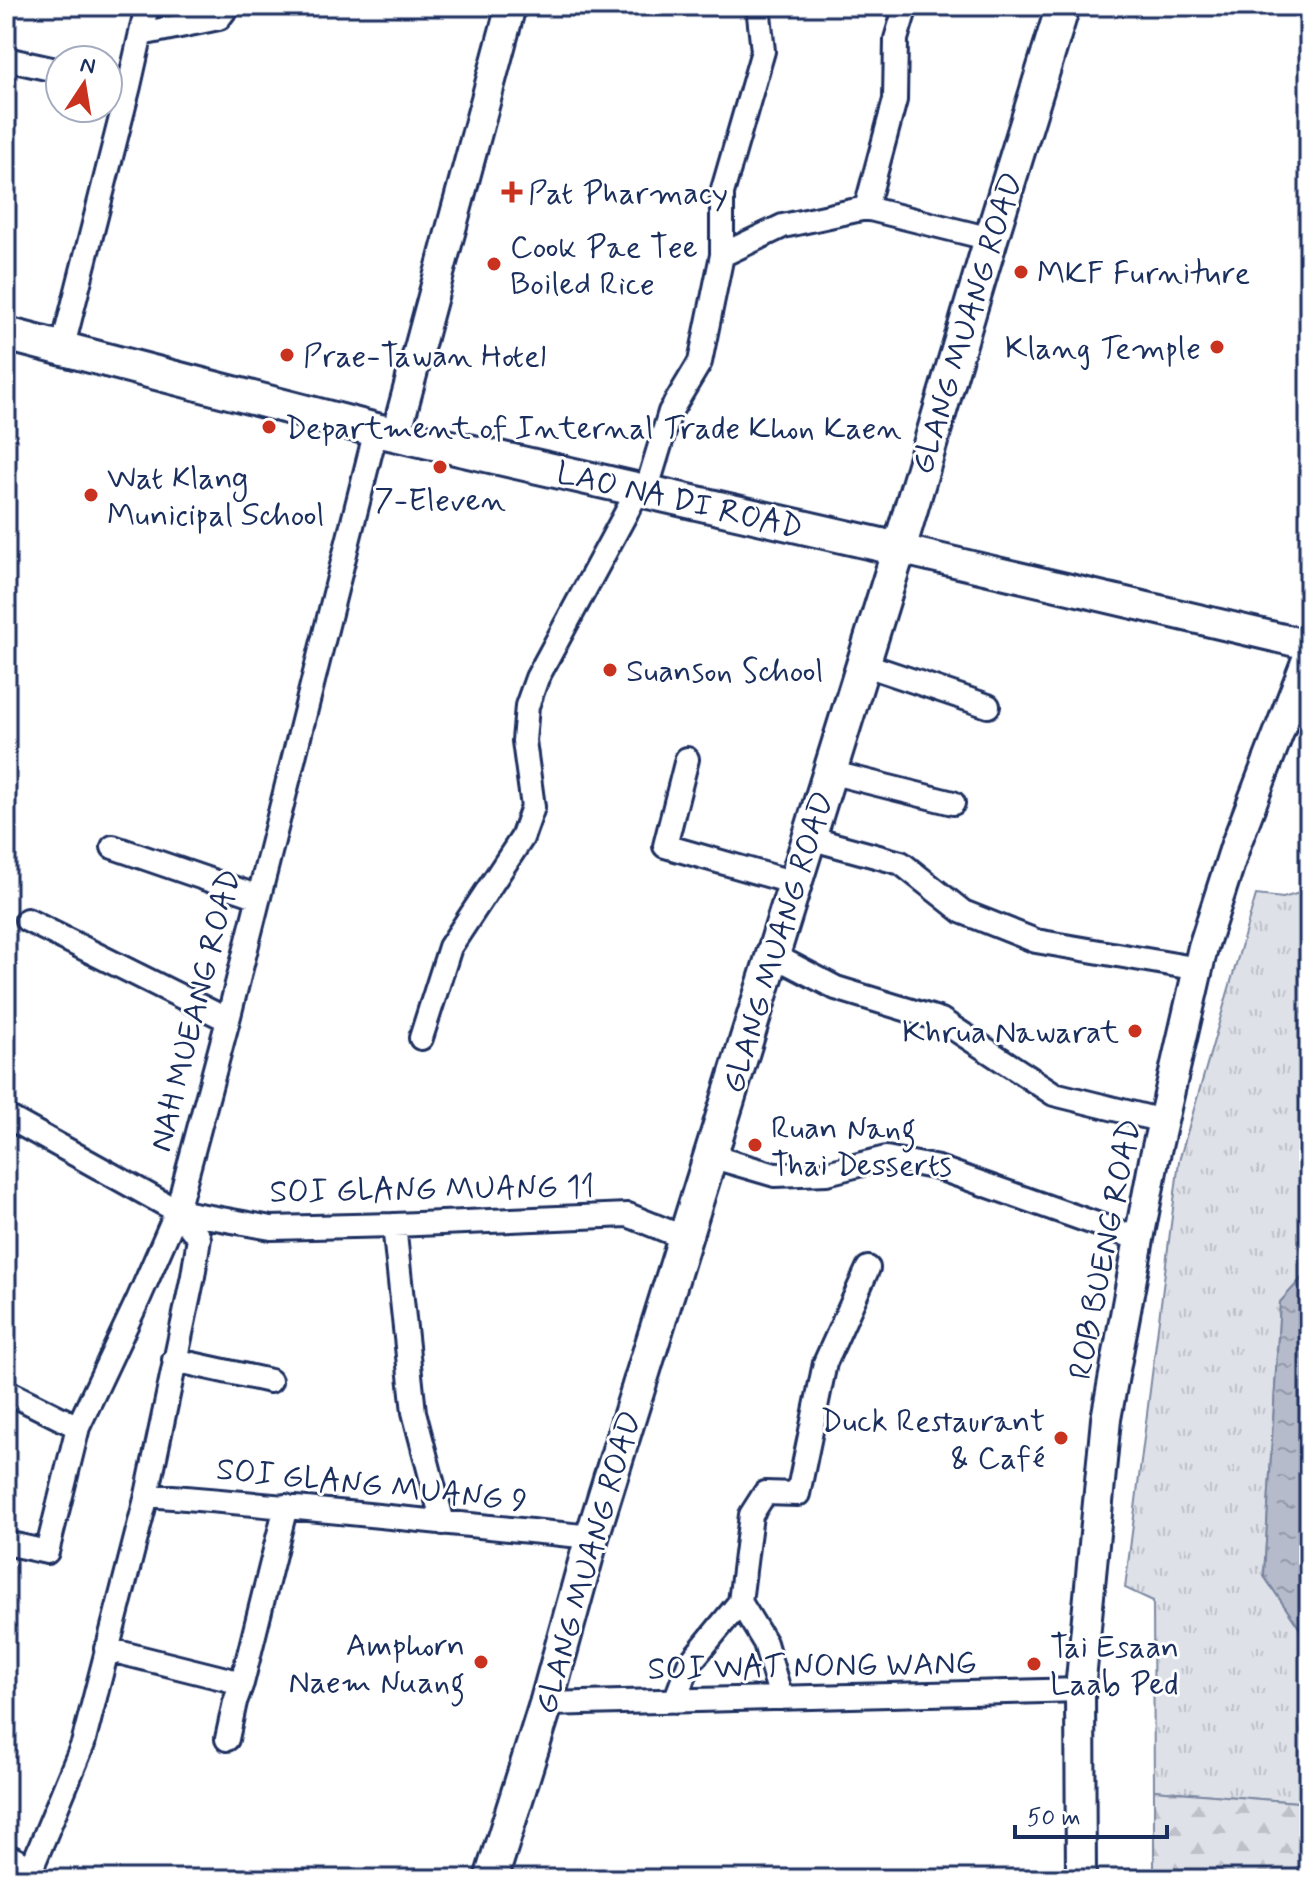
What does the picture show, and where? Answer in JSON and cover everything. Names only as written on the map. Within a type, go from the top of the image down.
[{"type":"main road","name":"GLANG MUANG ROAD","points":[[491,1879],[546,1704],[592,1537],[899,549],[1063,6]]},
{"type":"main road","name":"LAO NA DI ROAD","points":[[6,334],[386,432],[899,549]]},
{"type":"street","points":[[124,73],[141,34],[147,6]]},
{"type":"street","points":[[141,34],[219,18],[228,6]]},
{"type":"street","name":"NAH MUEANG ROAD","points":[[6,1543],[47,1552],[78,1427],[177,1211],[386,432],[511,6]]},
{"type":"street","points":[[421,1038],[450,947],[522,838],[533,807],[524,741],[527,706],[537,678],[642,490],[670,412],[700,362],[722,255],[722,193],[763,51],[758,6]]},
{"type":"street","points":[[866,208],[895,100],[896,39],[906,6]]},
{"type":"street","points":[[6,59],[44,67]]},
{"type":"street","points":[[62,350],[110,124]]},
{"type":"street","points":[[722,255],[783,226],[866,208],[991,239]]},
{"type":"street","name":"LAO NA DI ROAD","points":[[899,549],[1309,645]]},
{"type":"street","name":"ROB BUENG ROAD","points":[[1081,1879],[1080,1690],[1106,1419],[1139,1239],[1203,947],[1236,844],[1309,654]]},
{"type":"street","points":[[863,664],[988,706]]},
{"type":"street","points":[[687,759],[665,846],[795,883]]},
{"type":"street","points":[[829,772],[953,803]]},
{"type":"street","points":[[809,838],[901,863],[963,912],[1036,941],[1199,969]]},
{"type":"street","points":[[113,847],[259,897]]},
{"type":"street","points":[[27,920],[228,1020]]},
{"type":"street","points":[[773,955],[836,988],[941,1020],[1054,1094],[1163,1121]]},
{"type":"street","points":[[6,1116],[177,1211],[199,1238],[147,1495],[83,1744],[30,1874],[6,1855]]},
{"type":"street","points":[[710,1156],[775,1175],[827,1173],[886,1158],[938,1168],[1139,1239]]},
{"type":"street","name":"SOI GLANG MUANG 11","points":[[177,1211],[271,1228],[628,1215],[685,1238]]},
{"type":"street","points":[[394,1225],[414,1412],[443,1523]]},
{"type":"street","points":[[675,1701],[689,1664],[740,1602],[751,1515],[765,1493],[798,1494],[825,1363],[868,1268]]},
{"type":"street","points":[[174,1360],[270,1381]]},
{"type":"street","points":[[6,1391],[78,1427]]},
{"type":"street","name":"SOI GLANG MUANG 9","points":[[147,1495],[592,1537]]},
{"type":"street","points":[[227,1739],[286,1506]]},
{"type":"street","points":[[740,1602],[765,1643],[781,1698]]},
{"type":"street","points":[[106,1649],[242,1683]]},
{"type":"street","name":"SOI WAT NONG WANG","points":[[546,1704],[1080,1690]]},
{"type":"green space","points":[[1309,890],[1309,1270],[1280,1303],[1264,1576],[1309,1642],[1309,1803],[1154,1790],[1153,1601],[1125,1588],[1179,1161],[1256,895],[1283,898]]},
{"type":"green space","points":[[1154,1790],[1309,1803],[1309,1879],[1148,1879],[1154,1872]]},
{"type":"water","points":[[1309,1270],[1309,1642],[1264,1576],[1280,1302]]},
{"type":"place","name":"Pat Pharmacy","points":[[512,192]]},
{"type":"place","name":"Cook Pae Tee Boiled Rice","points":[[494,264]]},
{"type":"place","name":"MKF Furniture","points":[[1021,272]]},
{"type":"place","name":"Klang Temple","points":[[1217,347]]},
{"type":"place","name":"Prae-Tawan Hotel","points":[[287,355]]},
{"type":"place","name":"Department of Internal Trade Khon Kaen","points":[[269,427]]},
{"type":"place","name":"7-Eleven","points":[[440,467]]},
{"type":"place","name":"Wat Klang Municipal School","points":[[91,495]]},
{"type":"place","name":"Suanson School","points":[[610,670]]},
{"type":"place","name":"Khrua Nawarat","points":[[1135,1031]]},
{"type":"place","name":"Ruan Nang Thai Desserts","points":[[755,1145]]},
{"type":"place","name":"Duck Restaurant & Café","points":[[1061,1438]]},
{"type":"place","name":"Amphorn Naem Nuang","points":[[481,1662]]},
{"type":"place","name":"Tai Esaan Laab Ped","points":[[1034,1664]]}]
